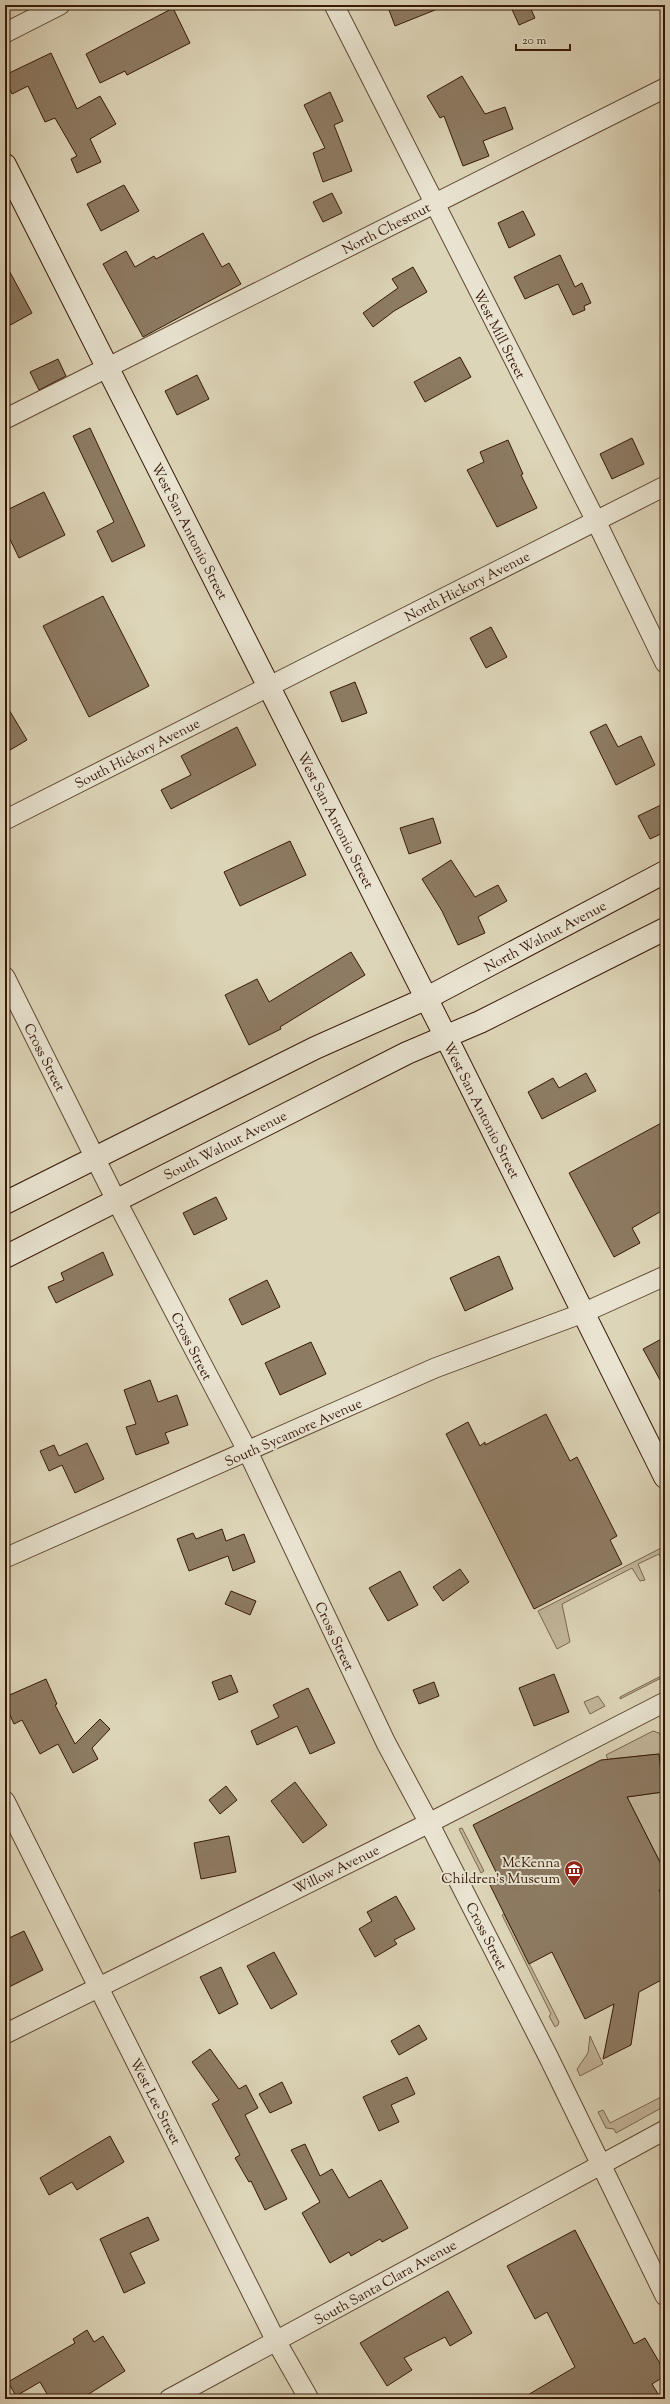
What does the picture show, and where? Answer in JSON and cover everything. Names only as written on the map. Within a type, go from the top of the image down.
[{"type":"main road","name":"West San Antonio Street","points":[[5,165],[61,273],[106,367],[269,686],[665,1477]]},
{"type":"main road","name":"North Walnut Avenue","points":[[425,999],[665,872]]},
{"type":"main road","points":[[446,1038],[665,929]]},
{"type":"main road","points":[[5,1204],[315,1048],[425,999]]},
{"type":"main road","name":"South Walnut Avenue","points":[[5,1257],[407,1053],[446,1038]]},
{"type":"street","points":[[5,33],[60,5]]},
{"type":"street","name":"West Mill Street","points":[[334,5],[596,521],[665,663]]},
{"type":"street","name":"North Chestnut","points":[[5,419],[106,367],[665,88]]},
{"type":"street","name":"North Hickory Avenue","points":[[269,686],[665,486]]},
{"type":"street","name":"South Hickory Avenue","points":[[5,820],[269,686]]},
{"type":"street","name":"Cross Street","points":[[5,977],[116,1200],[248,1452],[386,1743],[429,1823],[601,2164],[665,2296]]},
{"type":"street","name":"South Sycamore Avenue","points":[[5,1558],[248,1452],[435,1368],[583,1313],[665,1276]]},
{"type":"street","name":"Willow Avenue","points":[[5,2034],[429,1823],[665,1702]]},
{"type":"street","name":"West Lee Street","points":[[5,1801],[276,2341],[309,2399]]},
{"type":"street","name":"South Santa Clara Avenue","points":[[169,2399],[665,2130]]},
{"type":"shaded area","points":[[665,1546],[665,1567],[659,1554],[638,1564],[645,1580],[640,1581],[632,1568],[562,1604],[570,1642],[557,1649],[538,1611]]},
{"type":"shaded area","points":[[665,1674],[665,1676],[620,1699],[620,1697]]},
{"type":"shaded area","points":[[598,1696],[605,1706],[590,1714],[584,1702]]},
{"type":"shaded area","points":[[653,1731],[659,1733],[664,1755],[665,1863],[661,1864],[627,1797],[663,1792],[659,1754],[610,1759],[610,1764],[606,1755]]},
{"type":"shaded area","points":[[462,1828],[484,1871],[481,1873],[459,1829]]},
{"type":"shaded area","points":[[504,1914],[559,2022],[555,2027],[549,2016],[551,2014],[502,1915]]},
{"type":"shaded area","points":[[590,2036],[603,2064],[580,2076],[577,2069],[588,2053]]},
{"type":"shaded area","points":[[665,2095],[665,2106],[616,2133],[614,2129],[606,2128],[598,2112],[603,2110],[610,2123]]},
{"type":"building","points":[[402,5],[445,6],[395,26],[389,10]]},
{"type":"building","points":[[510,5],[529,5],[535,18],[519,25]]},
{"type":"building","points":[[173,8],[190,43],[127,75],[125,71],[100,83],[86,54]]},
{"type":"building","points":[[51,53],[77,109],[100,96],[116,124],[90,139],[101,162],[77,173],[71,159],[77,156],[55,118],[45,122],[28,86],[12,94],[5,80],[5,75]]},
{"type":"building","points":[[462,76],[485,114],[505,107],[513,129],[483,141],[489,156],[463,166],[444,116],[440,118],[427,96]]},
{"type":"building","points":[[330,92],[343,121],[334,125],[352,171],[323,182],[313,153],[325,148],[304,105]]},
{"type":"building","points":[[124,185],[139,211],[101,231],[87,204]]},
{"type":"building","points":[[332,193],[342,213],[323,222],[313,202]]},
{"type":"building","points":[[523,211],[535,235],[509,248],[498,223]]},
{"type":"building","points":[[203,233],[222,267],[229,263],[241,284],[143,337],[103,264],[126,251],[135,267],[154,256],[156,259]]},
{"type":"building","points":[[560,255],[575,287],[582,283],[591,303],[584,306],[585,310],[573,315],[558,284],[525,299],[514,277]]},
{"type":"building","points":[[5,263],[32,313],[5,328]]},
{"type":"building","points":[[413,267],[427,292],[394,311],[373,327],[363,313],[398,288],[392,279]]},
{"type":"building","points":[[460,357],[471,377],[425,402],[414,382]]},
{"type":"building","points":[[58,359],[66,376],[39,390],[30,372]]},
{"type":"building","points":[[197,375],[209,399],[177,415],[165,391]]},
{"type":"building","points":[[90,428],[145,546],[112,562],[97,531],[114,522],[73,436]]},
{"type":"building","points":[[632,438],[644,464],[612,479],[600,454]]},
{"type":"building","points":[[508,440],[523,474],[521,475],[537,508],[497,527],[467,470],[484,462],[480,452]]},
{"type":"building","points":[[44,492],[65,535],[19,558],[5,529],[5,511]]},
{"type":"building","points":[[103,596],[149,686],[89,717],[43,626]]},
{"type":"building","points":[[491,627],[507,657],[486,668],[470,638]]},
{"type":"building","points":[[355,682],[367,713],[342,722],[330,692]]},
{"type":"building","points":[[5,703],[27,740],[5,753]]},
{"type":"building","points":[[606,724],[618,747],[641,736],[655,765],[616,785],[590,732]]},
{"type":"building","points":[[237,727],[256,765],[171,809],[161,790],[191,775],[181,756]]},
{"type":"building","points":[[665,803],[665,832],[650,839],[638,816]]},
{"type":"building","points":[[433,818],[441,843],[409,854],[400,828]]},
{"type":"building","points":[[290,841],[306,875],[240,906],[224,872]]},
{"type":"building","points":[[451,860],[475,897],[498,885],[507,901],[478,917],[485,933],[458,945],[442,911],[422,879]]},
{"type":"building","points":[[351,952],[365,975],[280,1027],[281,1029],[249,1045],[225,995],[257,979],[269,1002]]},
{"type":"building","points":[[586,1073],[596,1091],[542,1119],[528,1092],[553,1078],[559,1088]]},
{"type":"building","points":[[665,1121],[665,1209],[632,1228],[640,1243],[614,1257],[569,1173]]},
{"type":"building","points":[[216,1197],[227,1219],[194,1235],[183,1213]]},
{"type":"building","points":[[103,1252],[113,1275],[56,1303],[48,1287],[64,1280],[61,1273]]},
{"type":"building","points":[[499,1256],[513,1289],[465,1311],[450,1278]]},
{"type":"building","points":[[267,1280],[280,1307],[242,1325],[229,1299]]},
{"type":"building","points":[[665,1337],[665,1389],[643,1349]]},
{"type":"building","points":[[311,1342],[326,1374],[280,1395],[265,1363]]},
{"type":"building","points":[[150,1380],[158,1402],[177,1395],[188,1425],[165,1433],[169,1443],[136,1455],[126,1427],[136,1424],[124,1390]]},
{"type":"building","points":[[546,1414],[570,1461],[577,1457],[617,1536],[610,1540],[622,1564],[534,1609],[446,1434],[468,1422],[480,1446],[485,1442],[485,1445]]},
{"type":"building","points":[[87,1443],[104,1479],[75,1493],[62,1465],[49,1471],[40,1451],[54,1445],[59,1456]]},
{"type":"building","points":[[222,1529],[226,1541],[244,1534],[255,1562],[233,1571],[228,1556],[189,1571],[177,1539],[193,1533],[196,1539]]},
{"type":"building","points":[[460,1569],[469,1582],[443,1601],[433,1587]]},
{"type":"building","points":[[400,1571],[418,1605],[388,1621],[369,1588]]},
{"type":"building","points":[[231,1591],[256,1601],[250,1615],[225,1604]]},
{"type":"building","points":[[554,1674],[569,1712],[534,1726],[519,1688]]},
{"type":"building","points":[[231,1675],[238,1692],[219,1700],[212,1682]]},
{"type":"building","points":[[46,1679],[57,1704],[55,1705],[75,1744],[100,1719],[110,1729],[92,1748],[98,1759],[73,1773],[58,1744],[40,1754],[22,1720],[14,1724],[5,1704],[5,1697]]},
{"type":"building","points":[[434,1682],[439,1696],[419,1704],[413,1690]]},
{"type":"building","points":[[308,1688],[335,1743],[310,1754],[297,1726],[257,1745],[251,1731],[279,1717],[273,1705]]},
{"type":"building","name":"McKenna Children's Museum","points":[[659,1754],[663,1792],[627,1797],[665,1872],[665,1886],[659,1890],[665,1902],[665,1978],[639,1992],[631,2045],[603,2059],[614,2004],[585,2019],[552,1952],[529,1964],[488,1881],[498,1876],[473,1825],[601,1760]]},
{"type":"building","points":[[295,1782],[327,1825],[303,1843],[271,1801]]},
{"type":"building","points":[[226,1786],[237,1800],[220,1814],[209,1800]]},
{"type":"building","points":[[229,1836],[236,1872],[201,1879],[194,1843]]},
{"type":"building","points":[[396,1896],[415,1929],[394,1940],[397,1944],[375,1957],[359,1929],[372,1921],[367,1912]]},
{"type":"building","points":[[24,1931],[43,1970],[5,1989],[5,1940]]},
{"type":"building","points":[[274,1952],[297,1994],[271,2009],[247,1966]]},
{"type":"building","points":[[221,1967],[238,2004],[219,2014],[200,1977]]},
{"type":"building","points":[[419,2025],[427,2039],[399,2055],[391,2041]]},
{"type":"building","points":[[210,2049],[239,2089],[246,2085],[258,2108],[245,2115],[287,2199],[265,2210],[251,2181],[249,2182],[235,2158],[240,2155],[212,2104],[219,2100],[192,2062]]},
{"type":"building","points":[[407,2077],[415,2094],[391,2105],[399,2122],[379,2131],[363,2097]]},
{"type":"building","points":[[282,2082],[292,2103],[270,2113],[259,2094]]},
{"type":"building","points":[[110,2136],[124,2162],[77,2190],[72,2182],[49,2195],[40,2178]]},
{"type":"building","points":[[305,2144],[320,2176],[332,2169],[349,2198],[381,2180],[408,2228],[382,2242],[380,2239],[351,2256],[349,2252],[330,2263],[302,2213],[320,2202],[291,2150]]},
{"type":"building","points":[[148,2217],[159,2240],[130,2253],[145,2283],[124,2293],[100,2239]]},
{"type":"building","points":[[575,2230],[634,2344],[645,2338],[665,2372],[665,2376],[652,2384],[661,2399],[521,2399],[575,2367],[547,2312],[535,2319],[507,2266]]},
{"type":"building","points":[[448,2291],[472,2333],[450,2346],[445,2337],[404,2358],[412,2370],[387,2386],[360,2343]]},
{"type":"building","points":[[87,2330],[94,2342],[103,2336],[125,2371],[81,2399],[50,2399],[40,2382],[16,2396],[8,2382],[75,2343],[73,2339]]},
{"type":"place","name":"McKenna Children's Museum","points":[[574,1887]]}]
